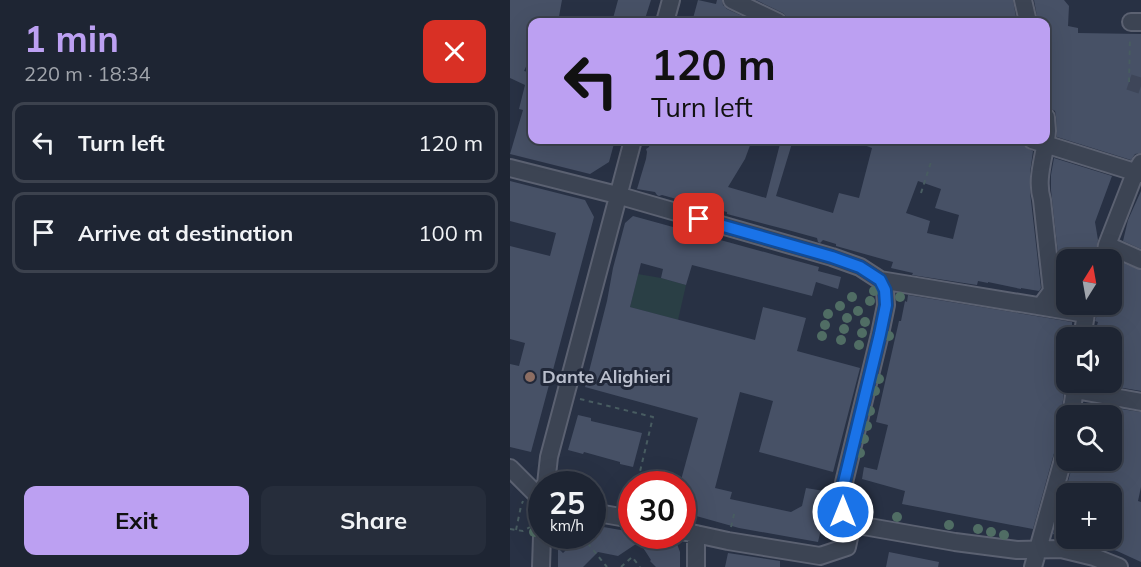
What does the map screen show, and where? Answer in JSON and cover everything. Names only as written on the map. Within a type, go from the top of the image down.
[{"type":"street","points":[[666,18],[671,0]]},
{"type":"street","points":[[732,0],[770,18]]},
{"type":"street","points":[[1023,0],[1027,18]]},
{"type":"street","points":[[547,471],[565,395],[632,144]]},
{"type":"street","points":[[1039,144],[1040,192],[1052,291],[1041,306]]},
{"type":"street","points":[[1046,144],[1139,170],[1106,249]]},
{"type":"street","points":[[510,168],[617,195],[832,257],[860,267],[880,280],[1056,307]]},
{"type":"street","points":[[1122,256],[1141,260]]},
{"type":"street","points":[[880,280],[885,290],[886,305],[840,499],[843,512],[852,524],[1017,550],[1061,549],[1094,557],[1119,567]]},
{"type":"street","points":[[1104,393],[1141,402]]},
{"type":"street","points":[[510,468],[528,486]]},
{"type":"street","points":[[1033,567],[1060,471]]},
{"type":"street","points":[[696,534],[820,556],[847,547],[852,524]]},
{"type":"street","points":[[541,567],[542,549]]},
{"type":"street","points":[[692,549],[696,567]]},
{"type":"path","points":[[1129,82],[1136,22]]},
{"type":"path","points":[[921,193],[931,162]]},
{"type":"path","points":[[565,395],[653,417],[640,471]]},
{"type":"path","points":[[733,520],[735,510]]},
{"type":"path","points":[[510,529],[523,531]]},
{"type":"path","points":[[593,549],[608,567]]},
{"type":"path","points":[[621,567],[632,557],[640,567]]},
{"type":"green space","points":[[638,274],[686,285],[678,320],[630,307]]},
{"type":"building","points":[[510,0],[562,0],[559,18],[528,18],[528,62],[524,71],[528,72],[528,144],[614,144],[609,162],[590,174],[510,154],[523,110],[519,109],[525,85],[510,78]]},
{"type":"building","points":[[618,0],[651,0],[645,18],[613,18]]},
{"type":"building","points":[[698,0],[716,4],[717,0],[722,0],[727,9],[746,18],[693,18]]},
{"type":"building","points":[[756,0],[1013,0],[1016,18],[787,18],[783,13]]},
{"type":"building","points":[[1034,0],[1064,0],[1069,6],[1068,26],[1078,28],[1078,33],[1141,34],[1141,153],[1135,154],[1131,160],[1057,137],[1055,111],[1050,108],[1050,18],[1037,18]]},
{"type":"building","points":[[649,144],[751,144],[745,159],[728,187],[766,198],[780,144],[792,144],[776,196],[833,213],[839,193],[859,198],[872,148],[862,144],[1024,144],[1033,151],[1030,192],[1041,288],[1039,291],[1021,289],[978,281],[977,285],[912,275],[913,273],[891,268],[893,262],[836,246],[836,244],[823,240],[820,243],[817,238],[727,214],[727,212],[702,208],[691,203],[659,196],[655,192],[637,189],[646,159],[646,149]],"holes":[[[918,181],[941,189],[935,208],[959,215],[953,239],[927,233],[930,221],[906,213]]]},
{"type":"building","points":[[1054,158],[1112,176],[1095,222],[1098,240],[1096,249],[1058,249],[1051,175]]},
{"type":"building","points":[[510,181],[585,200],[594,217],[531,452],[510,447],[510,364],[519,366],[525,343],[510,339],[510,246],[550,256],[556,233],[510,221]]},
{"type":"building","points":[[1141,191],[1141,249],[1123,241],[1128,220]]},
{"type":"building","points":[[633,216],[819,267],[818,271],[841,277],[838,289],[816,282],[812,296],[692,265],[686,285],[661,278],[663,269],[641,263],[630,307],[755,340],[763,307],[806,318],[797,351],[860,368],[833,472],[759,452],[773,401],[740,392],[715,488],[732,492],[730,499],[791,512],[802,506],[806,488],[830,492],[818,542],[739,528],[696,516],[696,471],[683,471],[698,418],[585,387],[625,223]]},
{"type":"building","points":[[1122,263],[1141,270],[1141,391],[1122,388],[1122,327],[1096,327],[1098,322],[1095,321],[1097,315],[1122,315]]},
{"type":"building","points":[[908,295],[1072,322],[1072,327],[1056,327],[1056,393],[1064,393],[1062,405],[1056,405],[1056,446],[1033,529],[902,504],[905,491],[862,479],[864,467],[877,470],[888,425],[876,422],[899,321],[901,321],[905,301],[907,302]]},
{"type":"building","points":[[1122,409],[1141,412],[1141,487],[1138,501],[1141,502],[1141,562],[1111,549],[1122,549],[1122,483],[1067,483],[1071,471],[1122,471]]},
{"type":"building","points":[[578,415],[591,418],[591,421],[642,433],[633,467],[584,452],[583,454],[568,450]]},
{"type":"building","points":[[606,527],[618,530],[618,549],[628,549],[618,556],[598,552],[583,567],[558,567],[558,549],[563,553],[567,549],[606,549]]},
{"type":"building","points":[[644,549],[679,549],[680,552],[680,567],[656,567]]},
{"type":"building","points":[[889,552],[939,562],[938,567],[886,567]]},
{"type":"building","points":[[728,553],[780,561],[780,567],[725,567]]},
{"type":"tunnel","points":[[1129,82],[1141,86]]},
{"type":"place","name":"Dante Alighieri","points":[[530,377]]},
{"type":"route","points":[[699,219],[860,267],[880,280],[885,290],[886,305],[880,334],[840,499],[843,512]]}]
